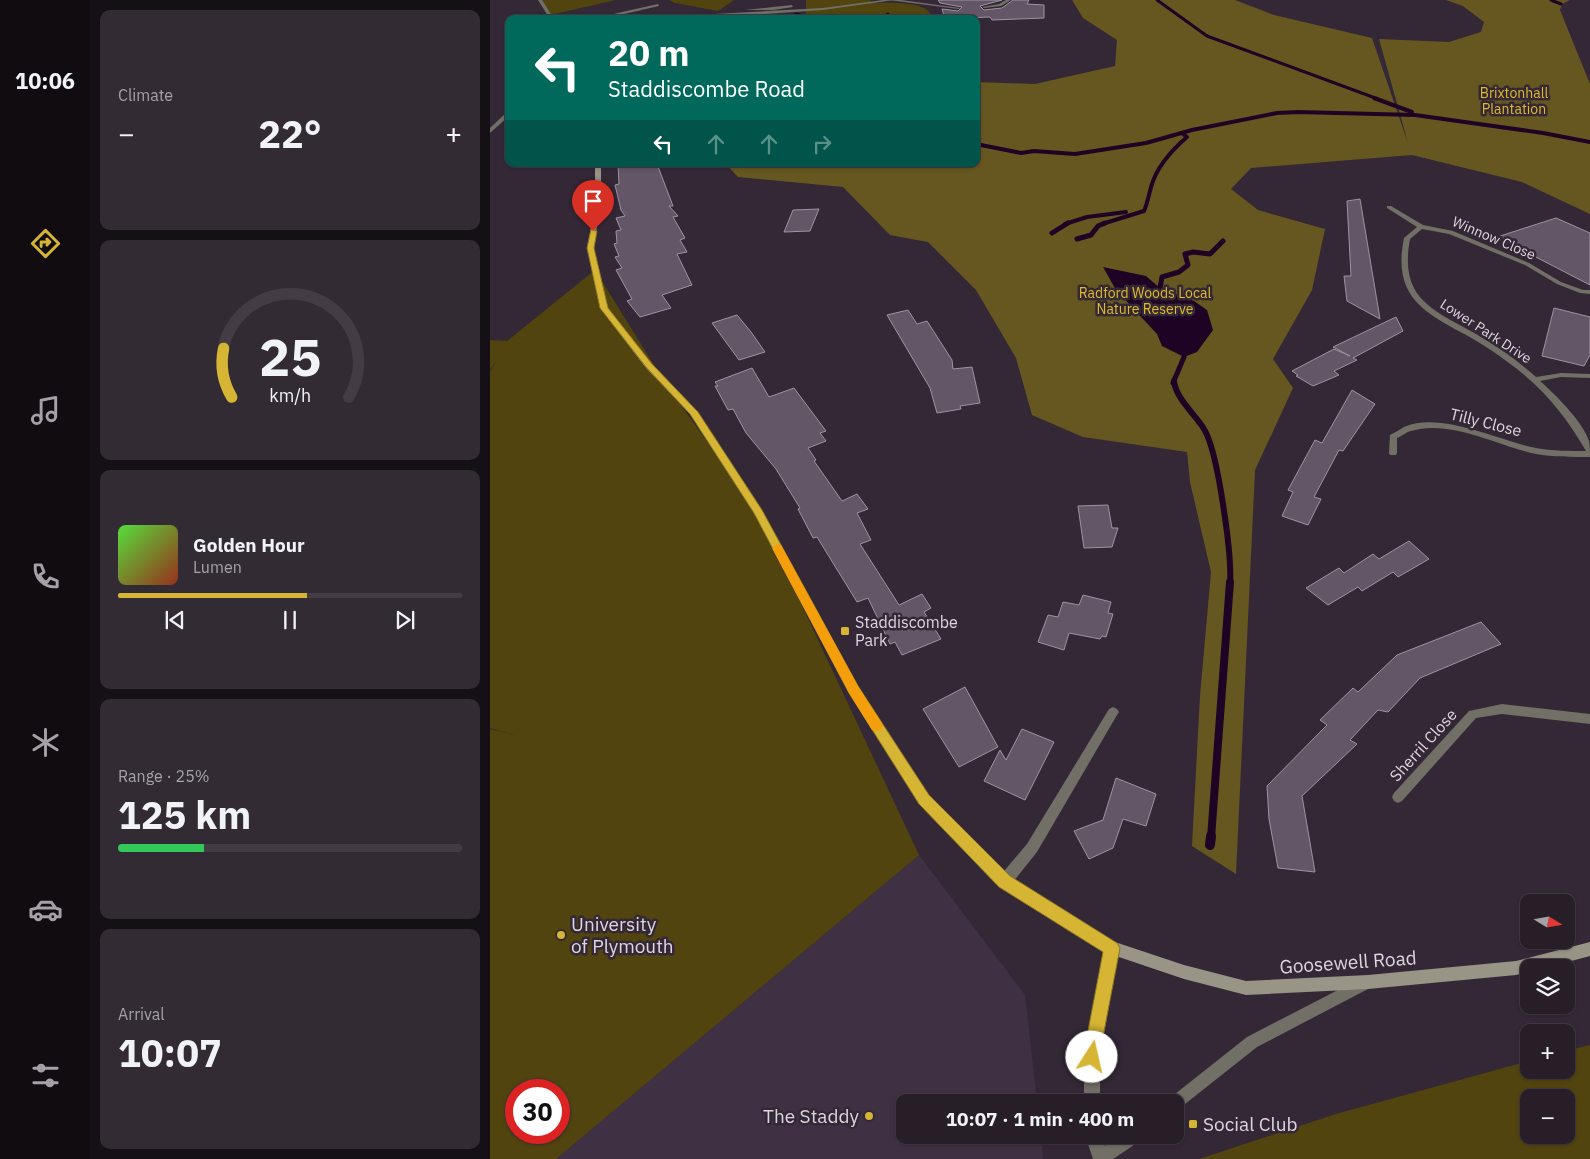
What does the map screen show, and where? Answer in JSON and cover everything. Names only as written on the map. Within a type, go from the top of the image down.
[{"type":"street","points":[[540,0],[550,15]]},
{"type":"street","points":[[746,11],[823,9],[891,0],[958,8]]},
{"type":"street","points":[[984,7],[1000,5],[1009,0]]},
{"type":"street","points":[[746,11],[750,1]]},
{"type":"street","points":[[613,15],[658,5]]},
{"type":"street","points":[[714,15],[773,10],[792,6]]},
{"type":"street","points":[[490,131],[505,117]]},
{"type":"street","name":"Goosewell Road","points":[[598,167],[598,195],[590,248],[604,308],[649,366],[694,412],[758,512],[854,690],[924,799],[1004,882],[1112,948],[1184,972],[1246,988],[1368,982],[1516,968],[1590,949]]},
{"type":"street","name":"Winnow Close","points":[[1389,207],[1422,227],[1451,232],[1527,264],[1559,283],[1582,292],[1590,292]]},
{"type":"street","name":"Lower Park Drive","points":[[1422,227],[1407,238],[1404,254],[1410,287],[1419,300],[1427,309],[1508,358],[1535,379],[1564,409],[1581,431],[1590,452]]},
{"type":"street","points":[[1535,379],[1561,376],[1590,376]]},
{"type":"street","name":"Tilly Close","points":[[1393,453],[1392,437],[1399,432],[1421,427],[1445,426],[1536,450],[1561,454],[1590,452]]},
{"type":"street","name":"Sherril Close","points":[[1398,797],[1473,714],[1502,709],[1590,719]]},
{"type":"street","points":[[1004,882],[1032,848],[1113,712]]},
{"type":"street","points":[[1092,1094],[1092,1057],[1112,948]]},
{"type":"street","points":[[1184,1096],[1252,1042],[1368,982]]},
{"type":"street","points":[[1096,1144],[1101,1158],[1121,1144]]},
{"type":"shaded area","points":[[540,0],[616,0],[550,15]]},
{"type":"shaded area","points":[[669,0],[734,0],[718,11],[675,3]]},
{"type":"shaded area","points":[[806,0],[870,0],[872,3],[898,3],[917,6],[925,8],[931,15],[806,15]]},
{"type":"shaded area","points":[[1103,267],[1146,276],[1160,288],[1194,301],[1207,310],[1213,330],[1197,352],[1184,357],[1162,346],[1157,334],[1116,290]]},
{"type":"shaded area","points":[[595,270],[667,386],[758,512],[919,855],[556,1159],[490,1159],[490,729],[516,735],[490,728],[490,372],[497,360],[490,370],[490,340],[507,341]]},
{"type":"shaded area","points":[[919,855],[1025,995],[1036,1094],[896,1094],[896,1144],[1042,1144],[1043,1159],[556,1159]]},
{"type":"shaded area","points":[[1590,1045],[1590,1159],[1199,1159],[1336,1114],[1520,1063],[1520,1079],[1575,1079],[1575,1049]]},
{"type":"green space","name":"Radford Woods Local Nature Reserve","points":[[1072,0],[1235,0],[1274,15],[1372,38],[1408,143],[1379,39],[1449,42],[1481,32],[1484,22],[1463,6],[1446,0],[1570,0],[1562,4],[1560,10],[1590,84],[1590,214],[1522,182],[1412,155],[1251,168],[1231,189],[1258,210],[1325,229],[1312,290],[1273,359],[1293,388],[1255,470],[1236,874],[1192,846],[1200,696],[1211,572],[1190,482],[1187,452],[1083,437],[1032,415],[1016,358],[976,290],[928,242],[890,235],[843,187],[738,177],[729,167],[980,167],[980,82],[1035,84],[1115,66],[1117,40],[1083,18]]},
{"type":"building","points":[[938,0],[1002,0],[980,6],[984,10],[1002,8],[1013,0],[1029,0],[1027,4],[1044,5],[1044,18],[992,20],[990,17],[980,17],[980,15],[944,15],[942,9],[958,11],[962,7],[940,3]]},
{"type":"building","points":[[618,167],[658,167],[673,206],[669,206],[678,216],[673,217],[685,238],[680,240],[687,252],[677,254],[692,285],[662,295],[671,308],[640,317],[627,301],[632,299],[616,270],[622,268],[615,257],[619,256],[614,244],[617,243],[616,231],[621,230],[616,218],[625,216],[621,210],[615,185],[619,184]]},
{"type":"building","points":[[1360,199],[1380,319],[1347,301],[1344,276],[1351,276],[1347,201]]},
{"type":"building","points":[[819,209],[810,231],[784,232],[793,210]]},
{"type":"building","points":[[1556,218],[1590,233],[1590,285],[1497,237]]},
{"type":"building","points":[[1554,308],[1590,317],[1590,355],[1584,366],[1542,356]]},
{"type":"building","points":[[908,310],[917,324],[927,321],[952,360],[953,369],[972,367],[980,403],[960,406],[961,409],[937,413],[930,388],[887,315]]},
{"type":"building","points":[[737,315],[765,352],[739,360],[712,323]]},
{"type":"building","points":[[1396,317],[1403,331],[1353,358],[1357,360],[1334,371],[1339,375],[1313,386],[1296,376],[1298,375],[1292,371],[1334,349],[1350,356],[1333,347]]},
{"type":"building","points":[[752,368],[769,397],[794,388],[826,431],[820,433],[826,441],[808,448],[816,460],[814,461],[842,501],[857,494],[868,509],[857,513],[871,540],[860,544],[899,605],[922,594],[931,608],[924,612],[941,639],[902,655],[895,642],[890,644],[868,598],[857,602],[817,537],[813,538],[798,509],[800,508],[776,469],[746,433],[733,409],[728,410],[715,386],[718,386],[715,382]]},
{"type":"building","points":[[1352,390],[1375,404],[1343,451],[1339,450],[1314,497],[1321,499],[1308,525],[1282,516],[1293,492],[1288,490],[1315,440],[1322,443]]},
{"type":"building","points":[[1108,505],[1112,528],[1118,528],[1112,547],[1084,548],[1078,506]]},
{"type":"building","points":[[1409,541],[1429,559],[1398,577],[1393,572],[1362,591],[1358,587],[1328,605],[1306,588],[1339,568],[1344,573],[1373,554],[1379,559]]},
{"type":"building","points":[[1083,595],[1111,602],[1108,613],[1113,614],[1106,637],[1102,636],[1100,639],[1069,633],[1064,650],[1038,642],[1048,615],[1058,617],[1063,602],[1079,605]]},
{"type":"building","points":[[1481,622],[1501,644],[1420,678],[1388,712],[1378,710],[1350,740],[1357,744],[1302,796],[1315,872],[1278,868],[1269,819],[1267,786],[1327,725],[1320,720],[1353,688],[1358,692],[1397,655]]},
{"type":"building","points":[[965,687],[998,747],[959,767],[923,709]]},
{"type":"building","points":[[1022,729],[1054,742],[1025,800],[984,781],[1000,750],[1006,760]]},
{"type":"building","points":[[1116,778],[1156,794],[1146,826],[1123,819],[1113,848],[1089,859],[1074,831],[1103,820]]},
{"type":"waterway","points":[[1157,0],[1207,36],[1378,99]]},
{"type":"waterway","points":[[1551,0],[1561,4]]},
{"type":"waterway","points":[[1374,98],[1412,112]]},
{"type":"waterway","points":[[980,145],[1021,153],[1034,151],[1075,154],[1146,143],[1192,130],[1277,113],[1298,112],[1415,115],[1543,133],[1590,142]]},
{"type":"waterway","points":[[1104,223],[1144,211],[1158,170],[1187,137],[1182,133]]},
{"type":"waterway","points":[[1068,223],[1087,217],[1126,212]]},
{"type":"waterway","points":[[1052,233],[1068,223]]},
{"type":"waterway","points":[[1077,239],[1091,235],[1098,226],[1104,223]]},
{"type":"waterway","points":[[1160,288],[1162,277],[1179,272],[1188,265],[1185,254],[1193,252],[1210,254],[1223,241]]},
{"type":"waterway","points":[[1173,383],[1184,357]]},
{"type":"waterway","points":[[1174,381],[1178,394],[1204,429],[1209,441],[1223,504],[1229,551],[1230,582]]},
{"type":"waterway","points":[[1211,838],[1230,582]]},
{"type":"waterway","points":[[1210,845],[1211,836]]},
{"type":"slow traffic","points":[[777,548],[854,690],[877,726]]},
{"type":"place","name":"Staddiscombe Park","points":[[845,631]]},
{"type":"place","name":"University of Plymouth","points":[[561,935]]},
{"type":"place","name":"The Staddy","points":[[869,1116]]},
{"type":"place","name":"Social Club","points":[[1193,1124]]},
{"type":"route","points":[[593,231],[590,248],[604,308],[649,366],[694,412],[758,512],[854,690],[924,799],[1004,882],[1112,948],[1092,1057]]},
{"type":"park label","name":"Brixtonhall Plantation","points":[[1514,102]]}]
